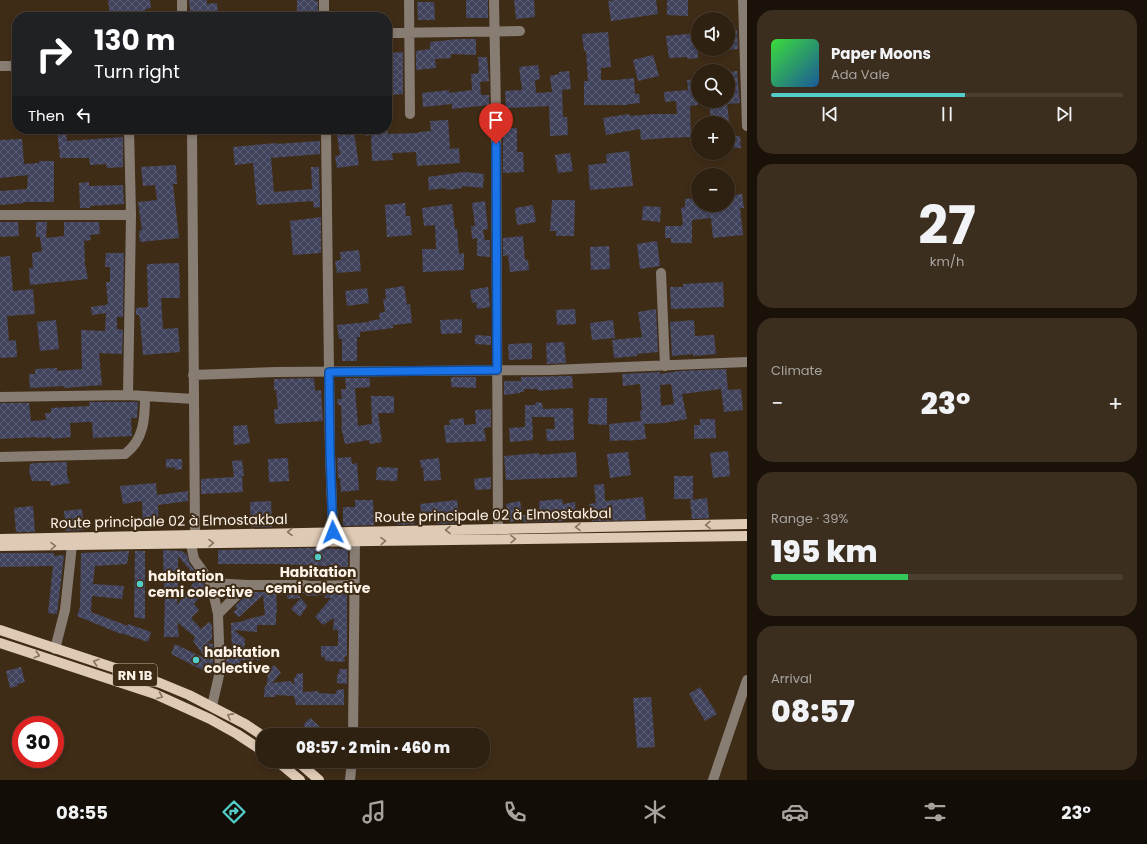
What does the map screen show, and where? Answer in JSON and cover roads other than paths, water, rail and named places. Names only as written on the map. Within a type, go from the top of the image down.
[{"type":"main road","name":"Route principale 02 à Elmostakbal","points":[[0,546],[72,545],[333,532],[747,524]]},
{"type":"main road","name":"Route principale 02 à Elmostakbal","points":[[0,539],[355,541],[747,536]]},
{"type":"main road","name":"RN 1B","points":[[0,630],[160,683],[212,706],[256,731]]},
{"type":"main road","points":[[0,643],[155,694],[210,718],[256,747]]},
{"type":"main road","points":[[285,768],[300,780]]},
{"type":"main road","points":[[305,768],[319,780]]},
{"type":"street","points":[[182,0],[182,12]]},
{"type":"street","points":[[324,0],[324,12]]},
{"type":"street","points":[[409,0],[410,114]]},
{"type":"street","points":[[494,0],[498,529]]},
{"type":"street","points":[[743,0],[747,126]]},
{"type":"street","points":[[392,33],[520,31]]},
{"type":"street","points":[[0,66],[12,66]]},
{"type":"street","points":[[128,395],[131,215],[129,134]]},
{"type":"street","points":[[192,134],[194,399],[193,539],[194,559],[211,583],[218,614],[220,671],[212,706]]},
{"type":"street","points":[[326,134],[330,453],[333,532]]},
{"type":"street","points":[[0,215],[131,215]]},
{"type":"street","points":[[661,273],[665,366]]},
{"type":"street","points":[[193,375],[497,370],[665,366],[747,362]]},
{"type":"street","points":[[0,397],[128,395],[194,399]]},
{"type":"street","points":[[0,457],[125,454],[133,446],[142,430],[145,418],[146,396]]},
{"type":"street","points":[[353,728],[355,541]]},
{"type":"street","points":[[56,649],[65,610],[72,545]]},
{"type":"street","points":[[211,583],[310,586],[355,585]]},
{"type":"street","points":[[218,614],[248,585]]},
{"type":"street","points":[[713,780],[747,680]]},
{"type":"street","points":[[350,780],[351,768]]},
{"type":"place","name":"Habitation cemi colective","points":[[318,557]]},
{"type":"place","name":"habitation cemi colective","points":[[140,584]]},
{"type":"place","name":"habitation colective","points":[[196,660]]}]
